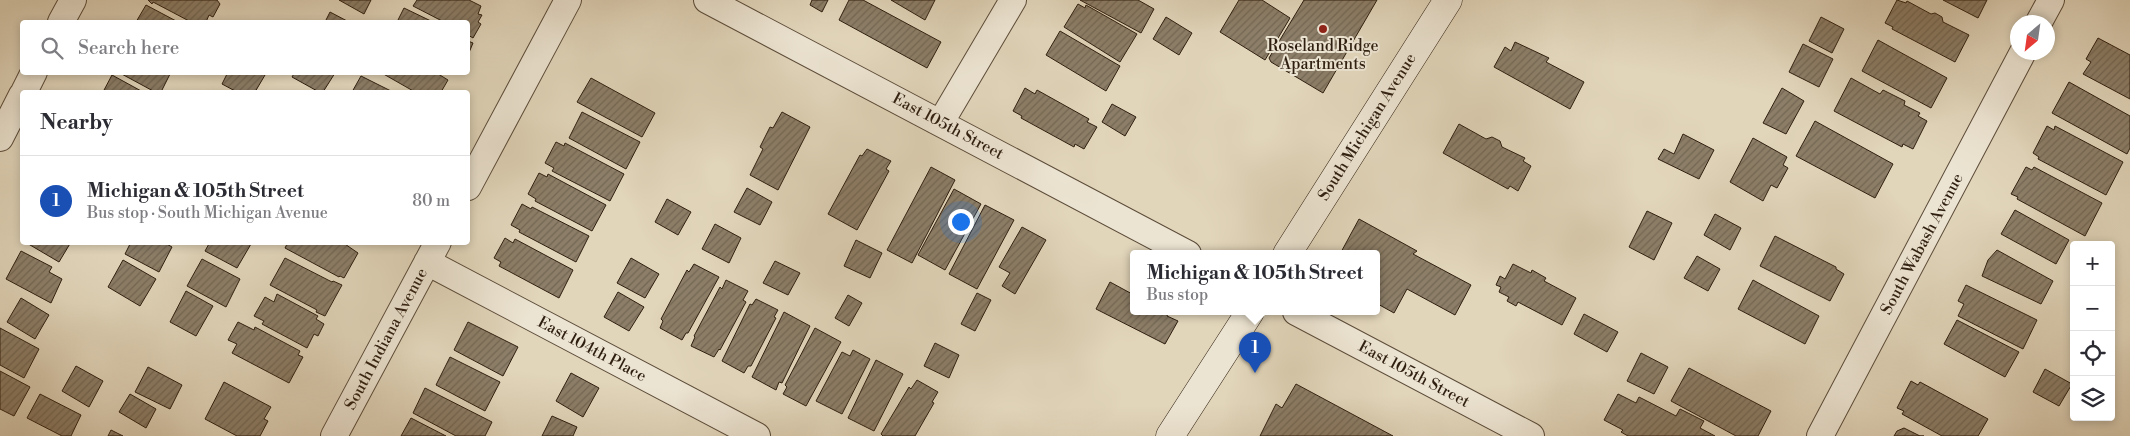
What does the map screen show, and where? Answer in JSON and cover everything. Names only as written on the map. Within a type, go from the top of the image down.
[{"type":"main road","name":"South Michigan Avenue","points":[[1290,250],[1448,0]]},
{"type":"main road","points":[[1170,436],[1248,315]]},
{"type":"street","points":[[62,20],[72,0]]},
{"type":"street","points":[[470,183],[568,0]]},
{"type":"street","name":"East 105th Street","points":[[707,0],[1181,250]]},
{"type":"street","points":[[941,122],[1013,0]]},
{"type":"street","points":[[2043,15],[2051,0]]},
{"type":"street","name":"South Wabash Avenue","points":[[1820,436],[2019,60]]},
{"type":"street","points":[[25,90],[32,75]]},
{"type":"street","points":[[0,138],[20,100]]},
{"type":"street","name":"South Indiana Avenue","points":[[334,436],[432,252]]},
{"type":"street","name":"East 104th Place","points":[[432,252],[757,436]]},
{"type":"street","name":"East 105th Street","points":[[1302,315],[1531,436]]},
{"type":"building","points":[[148,0],[217,0],[220,4],[213,17],[209,15],[207,20],[187,20],[153,2],[152,4]]},
{"type":"building","points":[[339,0],[371,0],[364,14]]},
{"type":"building","points":[[417,0],[469,0],[481,6],[478,14],[482,15],[478,22],[481,24],[473,38],[470,36],[470,20],[440,20],[413,6]]},
{"type":"building","points":[[812,0],[828,0],[822,12],[810,5]]},
{"type":"building","points":[[849,0],[863,0],[941,42],[927,68],[839,20]]},
{"type":"building","points":[[891,0],[935,0],[925,20]]},
{"type":"building","points":[[1080,0],[1138,0],[1154,9],[1141,33]]},
{"type":"building","points":[[1239,0],[1262,0],[1290,18],[1265,60],[1220,32]]},
{"type":"building","name":"Roseland Ridge Apartments","points":[[1304,0],[1377,0],[1323,93],[1271,62],[1269,58]]},
{"type":"building","points":[[1897,0],[1906,3],[1907,1],[1931,14],[1935,13],[1942,17],[1943,22],[1969,35],[1955,62],[1892,29],[1893,27],[1885,23]]},
{"type":"building","points":[[1943,0],[1987,0],[1978,18]]},
{"type":"building","points":[[1078,4],[1085,8],[1086,5],[1137,34],[1120,62],[1064,27]]},
{"type":"building","points":[[146,5],[174,20],[137,20]]},
{"type":"building","points":[[404,8],[429,20],[398,20]]},
{"type":"building","points":[[330,12],[345,20],[326,20]]},
{"type":"building","points":[[1166,17],[1192,33],[1179,55],[1153,39]]},
{"type":"building","points":[[1821,17],[1844,29],[1832,53],[1809,41]]},
{"type":"building","points":[[1060,31],[1120,66],[1106,91],[1046,55]]},
{"type":"building","points":[[2098,38],[2130,55],[2130,99],[2083,74],[2091,62],[2086,59]]},
{"type":"building","points":[[1878,40],[1947,78],[1931,108],[1862,71]]},
{"type":"building","points":[[1515,42],[1549,58],[1546,62],[1584,82],[1570,109],[1494,67],[1505,47],[1511,51]]},
{"type":"building","points":[[1803,44],[1833,59],[1819,87],[1789,72]]},
{"type":"building","points":[[112,75],[139,90],[104,90]]},
{"type":"building","points":[[124,75],[170,75],[162,90],[151,90]]},
{"type":"building","points":[[226,75],[265,75],[256,90],[233,90],[222,84]]},
{"type":"building","points":[[293,75],[334,75],[324,90],[315,90],[292,77]]},
{"type":"building","points":[[385,75],[440,75],[448,80],[442,90],[412,90]]},
{"type":"building","points":[[361,76],[389,90],[353,90]]},
{"type":"building","points":[[591,78],[655,113],[642,137],[577,102]]},
{"type":"building","points":[[1851,78],[1880,94],[1883,90],[1905,101],[1904,105],[1920,113],[1918,116],[1927,121],[1913,149],[1903,144],[1902,147],[1834,111]]},
{"type":"building","points":[[2069,82],[2130,116],[2130,148],[2127,154],[2052,113]]},
{"type":"building","points":[[1025,88],[1035,94],[1037,90],[1089,119],[1087,122],[1097,127],[1084,149],[1075,144],[1074,147],[1021,118],[1022,116],[1013,111]]},
{"type":"building","points":[[1782,88],[1804,101],[1786,134],[1763,123]]},
{"type":"building","points":[[1112,104],[1136,117],[1125,136],[1102,122]]},
{"type":"building","points":[[582,112],[640,142],[626,169],[569,138]]},
{"type":"building","points":[[782,112],[810,127],[778,190],[750,175],[763,149],[760,147],[770,127],[773,128]]},
{"type":"building","points":[[1815,121],[1893,164],[1875,198],[1796,156]]},
{"type":"building","points":[[1459,124],[1486,139],[1492,137],[1500,141],[1502,147],[1525,158],[1523,161],[1531,166],[1518,191],[1510,186],[1508,189],[1443,153]]},
{"type":"building","points":[[2047,126],[2054,130],[2055,126],[2123,162],[2106,195],[2038,159],[2039,157],[2033,153]]},
{"type":"building","points":[[1683,134],[1714,150],[1699,179],[1658,159],[1664,149],[1674,154]]},
{"type":"building","points":[[1753,138],[1787,157],[1783,165],[1788,168],[1777,188],[1771,185],[1763,201],[1730,182]]},
{"type":"building","points":[[556,142],[564,146],[565,143],[624,174],[610,201],[552,171],[554,168],[545,163]]},
{"type":"building","points":[[867,149],[891,161],[886,169],[889,171],[857,230],[828,214],[860,155],[862,156]]},
{"type":"building","points":[[931,167],[955,180],[912,263],[887,250]]},
{"type":"building","points":[[2026,167],[2032,170],[2034,167],[2102,203],[2085,236],[2011,194]]},
{"type":"building","points":[[539,173],[547,177],[548,174],[606,205],[592,231],[535,201],[536,199],[528,194]]},
{"type":"building","points":[[747,188],[772,202],[760,225],[734,212]]},
{"type":"building","points":[[954,189],[981,204],[945,270],[918,255]]},
{"type":"building","points":[[667,199],[691,212],[678,235],[655,222]]},
{"type":"building","points":[[522,204],[531,209],[532,207],[589,236],[576,262],[519,232],[520,230],[511,225]]},
{"type":"building","points":[[985,205],[1014,220],[977,289],[949,274]]},
{"type":"building","points":[[2015,210],[2069,240],[2056,264],[2001,234]]},
{"type":"building","points":[[1647,211],[1672,223],[1654,260],[1629,247]]},
{"type":"building","points":[[1715,214],[1741,228],[1730,250],[1704,235]]},
{"type":"building","points":[[1359,219],[1417,251],[1413,254],[1471,285],[1455,315],[1407,289],[1394,313],[1380,305],[1380,250],[1342,250]]},
{"type":"building","points":[[715,224],[741,238],[729,263],[702,249]]},
{"type":"building","points":[[1022,227],[1046,240],[1015,294],[1002,286],[1010,273],[999,267]]},
{"type":"building","points":[[1775,236],[1836,267],[1836,269],[1844,274],[1830,301],[1760,266]]},
{"type":"building","points":[[505,238],[513,243],[515,239],[573,270],[559,298],[499,266],[501,262],[494,258]]},
{"type":"building","points":[[856,240],[882,253],[870,278],[844,266]]},
{"type":"building","points":[[30,245],[69,245],[59,262]]},
{"type":"building","points":[[130,245],[168,245],[172,247],[159,272],[125,254]]},
{"type":"building","points":[[208,245],[250,245],[237,268],[205,251]]},
{"type":"building","points":[[286,245],[346,245],[358,253],[344,278],[285,248]]},
{"type":"building","points":[[1997,250],[2053,281],[2041,304],[1982,276],[1988,260]]},
{"type":"building","points":[[21,251],[52,267],[49,272],[62,279],[51,303],[6,279]]},
{"type":"building","points":[[1697,256],[1720,269],[1708,291],[1684,278]]},
{"type":"building","points":[[285,258],[332,282],[342,285],[325,316],[270,285]]},
{"type":"building","points":[[631,258],[659,274],[645,298],[617,283]]},
{"type":"building","points":[[202,259],[240,279],[226,307],[187,286]]},
{"type":"building","points":[[123,260],[156,279],[140,306],[108,287]]},
{"type":"building","points":[[775,261],[800,273],[788,295],[763,283]]},
{"type":"building","points":[[694,264],[719,277],[688,333],[686,333],[682,340],[660,328],[663,321],[661,319],[687,270],[689,272]]},
{"type":"building","points":[[1513,264],[1531,273],[1532,270],[1546,278],[1544,281],[1576,298],[1562,325],[1518,302],[1516,306],[1507,301],[1509,297],[1499,292],[1501,287],[1496,285],[1500,276],[1505,279]]},
{"type":"building","points":[[726,280],[748,291],[743,300],[746,302],[720,350],[714,357],[691,346],[694,336],[720,287],[722,289]]},
{"type":"building","points":[[1753,280],[1819,316],[1805,344],[1738,309]]},
{"type":"building","points":[[1110,282],[1130,293],[1130,315],[1167,315],[1178,321],[1165,344],[1096,309]]},
{"type":"building","points":[[1966,285],[2037,320],[2023,349],[1958,316],[1964,304],[1958,301]]},
{"type":"building","points":[[186,291],[213,306],[196,336],[170,322]]},
{"type":"building","points":[[618,292],[644,307],[629,331],[604,317]]},
{"type":"building","points":[[977,293],[991,300],[975,331],[961,324]]},
{"type":"building","points":[[277,294],[318,316],[316,319],[324,324],[318,336],[314,334],[307,348],[262,324],[264,321],[254,316],[265,297],[274,302]]},
{"type":"building","points":[[848,295],[862,303],[849,326],[835,318]]},
{"type":"building","points":[[21,298],[49,315],[35,339],[7,322]]},
{"type":"building","points":[[756,299],[778,310],[774,317],[776,318],[751,366],[748,366],[744,373],[722,361],[750,304],[752,305]]},
{"type":"building","points":[[784,312],[810,326],[782,383],[779,382],[776,390],[752,377]]},
{"type":"building","points":[[1584,314],[1618,332],[1607,352],[1574,334]]},
{"type":"building","points":[[1957,320],[2019,352],[2005,377],[1944,344]]},
{"type":"building","points":[[238,322],[254,330],[255,327],[300,351],[298,355],[303,357],[289,383],[232,353],[237,344],[228,340]]},
{"type":"building","points":[[468,322],[518,347],[503,376],[454,350]]},
{"type":"building","points":[[0,328],[39,349],[24,378],[0,365]]},
{"type":"building","points":[[815,328],[841,342],[806,406],[783,394],[787,387],[785,385]]},
{"type":"building","points":[[935,343],[959,355],[949,378],[924,366]]},
{"type":"building","points":[[853,350],[870,359],[842,414],[816,401],[842,352],[850,356]]},
{"type":"building","points":[[1641,353],[1668,367],[1654,394],[1627,381]]},
{"type":"building","points":[[450,357],[500,382],[485,411],[436,385]]},
{"type":"building","points":[[876,360],[903,374],[874,431],[848,418]]},
{"type":"building","points":[[76,366],[103,381],[89,407],[62,391]]},
{"type":"building","points":[[148,367],[182,385],[170,409],[135,392]]},
{"type":"building","points":[[1689,368],[1771,411],[1758,436],[1736,436],[1671,401]]},
{"type":"building","points":[[2045,369],[2070,383],[2070,387],[2059,406],[2033,392]]},
{"type":"building","points":[[0,371],[30,387],[14,416],[0,409]]},
{"type":"building","points":[[571,373],[599,388],[583,417],[556,401]]},
{"type":"building","points":[[917,380],[938,392],[932,402],[934,403],[915,436],[883,436],[881,434],[909,387],[911,389]]},
{"type":"building","points":[[1911,381],[1918,385],[1920,382],[1988,419],[1978,436],[1942,436],[1902,414],[1904,411],[1897,408]]},
{"type":"building","points":[[224,382],[271,407],[264,419],[268,421],[260,436],[237,436],[205,419]]},
{"type":"building","points":[[1296,384],[1393,436],[1260,436],[1276,404],[1282,408]]},
{"type":"building","points":[[425,388],[492,422],[485,436],[456,436],[413,413]]},
{"type":"building","points":[[40,394],[81,415],[71,436],[62,436],[27,418]]},
{"type":"building","points":[[130,394],[156,409],[146,428],[119,412]]},
{"type":"building","points":[[1618,394],[1636,403],[1639,397],[1676,416],[1680,409],[1704,421],[1700,428],[1715,436],[1628,436],[1621,432],[1623,430],[1604,420]]},
{"type":"building","points":[[552,416],[577,427],[573,436],[542,436]]},
{"type":"building","points":[[411,418],[446,436],[401,436]]},
{"type":"building","points":[[1904,428],[1920,436],[1894,436],[1897,431]]},
{"type":"building","points":[[111,430],[123,436],[108,436]]},
{"type":"place","name":"Roseland Ridge Apartments","points":[[1323,29]]},
{"type":"place","name":"Michigan & 105th Street","points":[[1255,373]]}]
